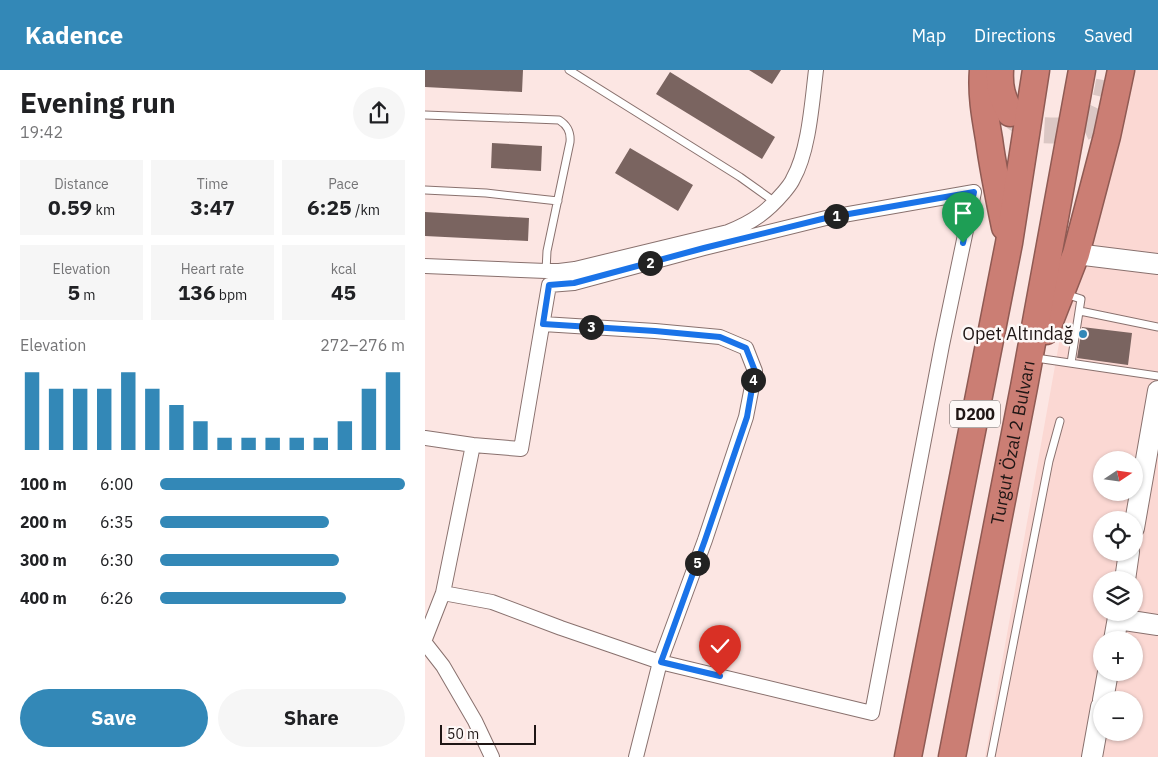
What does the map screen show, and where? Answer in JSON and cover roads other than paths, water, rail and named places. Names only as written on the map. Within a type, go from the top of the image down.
[{"type":"highway","points":[[983,70],[984,108],[993,166],[1009,243]]},
{"type":"highway","points":[[1000,70],[999,83],[1002,98],[1010,113]]},
{"type":"highway","name":"D200","points":[[908,757],[1009,243],[1036,70]]},
{"type":"highway","name":"Turgut Özal 2 Bulvarı","points":[[952,757],[1024,388],[1082,70]]},
{"type":"highway","points":[[1024,388],[1076,254],[1107,136],[1114,74]]},
{"type":"street","points":[[425,266],[546,271],[575,269],[728,232],[745,225],[761,216],[793,180],[801,162],[806,140],[816,70]]},
{"type":"street","points":[[425,438],[521,449],[549,285],[574,283],[826,218],[974,192],[942,345],[872,712],[661,662],[492,602],[443,593]]},
{"type":"street","points":[[1076,254],[1158,264]]},
{"type":"street","points":[[543,324],[720,337],[746,348],[755,371],[747,417],[661,662],[636,757]]},
{"type":"street","points":[[1137,511],[1158,390]]},
{"type":"street","points":[[473,445],[443,593],[425,641],[443,666],[475,722],[492,757]]},
{"type":"street","points":[[1140,621],[1158,625]]},
{"type":"street","points":[[1092,757],[1095,741]]},
{"type":"lane","points":[[569,70],[740,177],[775,202]]},
{"type":"lane","points":[[425,115],[559,120],[567,127],[571,137],[547,251],[546,271]]},
{"type":"lane","points":[[425,190],[487,193],[558,201]]},
{"type":"lane","points":[[1061,292],[1081,299],[1071,363]]},
{"type":"lane","points":[[1080,311],[1158,327]]},
{"type":"lane","points":[[1036,358],[1158,376]]},
{"type":"lane","points":[[991,757],[1047,471],[1060,420]]},
{"type":"tunnel","points":[[1010,114],[1033,129],[1080,129],[1091,123],[1099,115],[1109,81]]},
{"type":"place","name":"Opet Altındağ","points":[[1083,334]]}]
